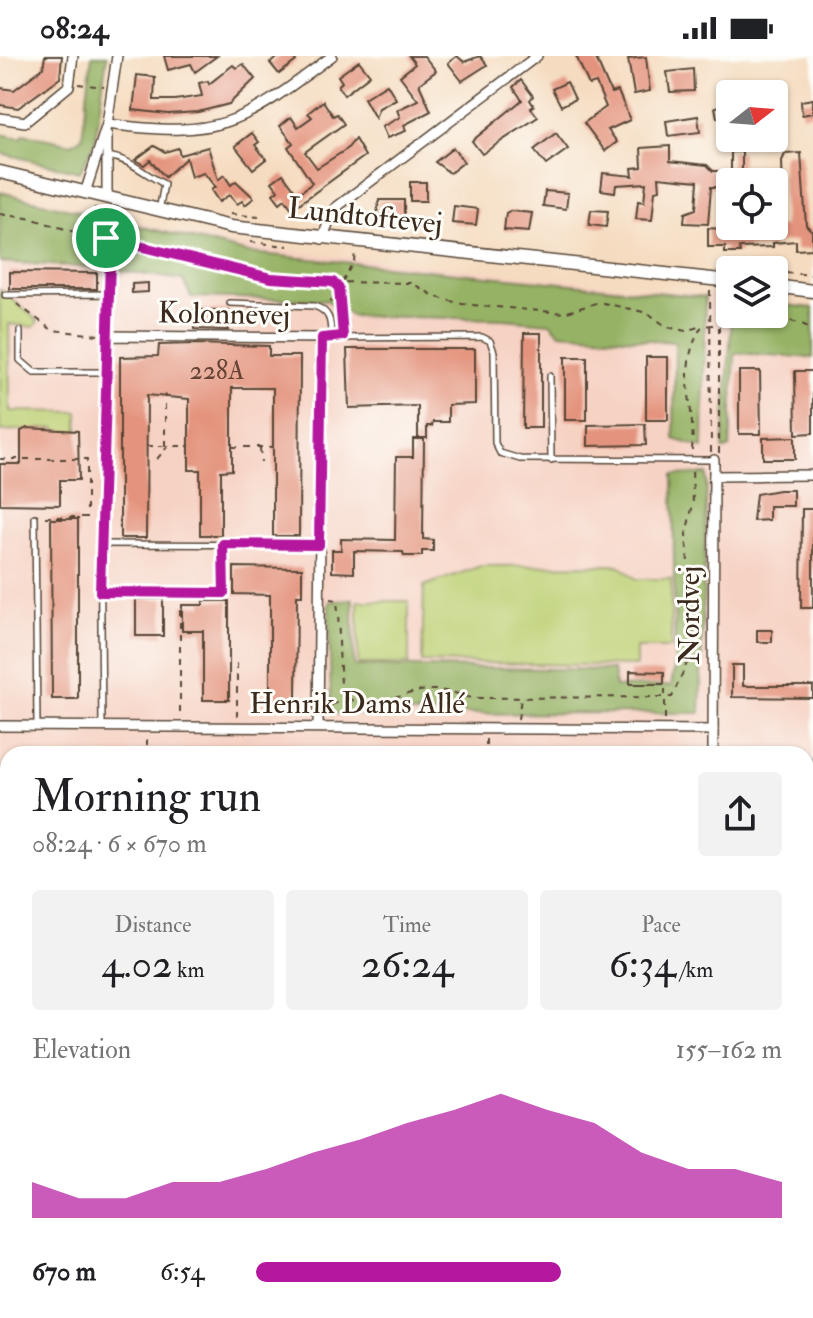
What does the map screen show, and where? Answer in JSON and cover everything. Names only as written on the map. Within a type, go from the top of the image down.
[{"type":"street","points":[[0,118],[25,122],[69,82],[73,56]]},
{"type":"street","points":[[104,204],[107,124],[117,56]]},
{"type":"street","points":[[107,124],[163,131],[220,125],[266,106],[332,56]]},
{"type":"street","points":[[322,239],[334,209],[537,56]]},
{"type":"street","points":[[85,193],[107,124]]},
{"type":"street","name":"Lundtoftevej","points":[[0,172],[85,193],[104,204],[231,227],[356,243],[716,276]]},
{"type":"street","points":[[788,288],[813,291]]},
{"type":"street","points":[[106,419],[107,336]]},
{"type":"street","name":"Kolonnevej","points":[[107,336],[327,337],[319,545],[318,727]]},
{"type":"street","name":"Nordvej","points":[[713,746],[714,460]]},
{"type":"street","points":[[714,476],[813,475]]},
{"type":"street","name":"Henrik Dams Allé","points":[[0,726],[713,730]]},
{"type":"lane","points":[[107,156],[127,159],[141,172],[164,184],[159,212]]},
{"type":"lane","points":[[5,295],[109,294],[107,336]]},
{"type":"lane","points":[[230,303],[314,306],[331,320],[327,337],[482,337],[490,341],[494,352],[495,443],[500,453],[520,459],[714,460]]},
{"type":"lane","points":[[20,331],[20,360],[34,372],[106,372]]},
{"type":"lane","points":[[550,376],[551,460]]},
{"type":"lane","points":[[35,517],[37,726]]},
{"type":"lane","points":[[100,517],[102,726]]},
{"type":"lane","points":[[100,544],[319,545]]},
{"type":"lane","points":[[100,592],[224,593],[223,544]]},
{"type":"path","points":[[69,82],[112,89]]},
{"type":"path","points":[[104,204],[109,294]]},
{"type":"path","points":[[221,212],[265,218]]},
{"type":"path","points":[[0,214],[271,278],[412,283],[436,297],[462,304],[564,313],[599,302],[648,313],[667,327],[686,331],[716,325]]},
{"type":"path","points":[[325,312],[354,261],[356,243]]},
{"type":"path","points":[[714,460],[711,453],[710,273],[716,273]]},
{"type":"path","points":[[788,273],[813,275]]},
{"type":"path","points":[[333,282],[339,288],[343,336]]},
{"type":"path","points":[[5,295],[52,330],[107,336]]},
{"type":"path","points":[[788,321],[802,322],[813,330]]},
{"type":"path","points":[[319,598],[337,600],[340,624],[336,641],[342,692],[354,702],[379,703],[422,691],[454,692],[471,698],[672,697],[694,647],[686,534],[693,504],[695,420],[686,386],[691,345],[702,326]]},
{"type":"path","points":[[714,460],[719,453],[719,328]]},
{"type":"path","points":[[157,459],[166,446],[165,394]]},
{"type":"path","points":[[35,517],[100,517],[106,419]]},
{"type":"path","points":[[147,446],[189,446]]},
{"type":"path","points":[[232,447],[273,447]]},
{"type":"path","points":[[260,447],[261,462]]},
{"type":"path","points":[[0,459],[87,459],[87,518]]},
{"type":"path","points":[[180,610],[180,727]]},
{"type":"path","points":[[237,662],[237,727]]},
{"type":"path","points":[[665,689],[665,729]]},
{"type":"path","points":[[519,728],[521,698]]},
{"type":"path","points":[[319,708],[348,699]]},
{"type":"path","points":[[147,738],[147,746]]},
{"type":"path","points":[[486,739],[486,746]]},
{"type":"shaded area","points":[[0,190],[232,245],[716,296],[716,328],[788,328],[788,303],[813,306],[813,746],[0,746]]},
{"type":"green space","points":[[92,56],[107,56],[95,141],[80,172],[0,153],[0,134],[21,138],[23,134],[72,144],[82,137]]},
{"type":"green space","points":[[0,192],[249,253],[705,297],[703,448],[674,439],[675,342],[560,333],[550,323],[503,319],[352,316],[326,300],[191,297],[183,280],[100,268],[0,262]]},
{"type":"green space","points":[[0,289],[38,321],[34,327],[9,324],[10,411],[78,412],[78,431],[56,431],[56,428],[0,431]]},
{"type":"green space","points":[[788,305],[813,308],[813,358],[735,353],[730,447],[723,450],[731,328],[788,328]]},
{"type":"green space","points":[[707,474],[700,713],[331,714],[329,602],[353,599],[354,666],[613,670],[615,687],[671,686],[675,664],[673,475]]},
{"type":"green space","points":[[619,565],[636,579],[671,579],[671,648],[636,648],[636,666],[422,662],[424,586],[481,566]]},
{"type":"green space","points":[[358,601],[409,601],[409,664],[358,664]]},
{"type":"building","points":[[45,56],[62,56],[60,78],[18,108],[0,105],[0,88],[14,90],[43,68]]},
{"type":"building","points":[[164,56],[217,56],[195,72],[191,64],[168,70]]},
{"type":"building","points":[[280,56],[292,56],[296,61],[279,74],[270,63]]},
{"type":"building","points":[[409,56],[424,56],[436,71],[419,84],[431,111],[404,125],[406,131],[387,138],[382,127],[400,117],[397,110],[418,100],[400,76],[415,64]]},
{"type":"building","points":[[457,56],[464,62],[480,56],[487,65],[462,81],[448,63]]},
{"type":"building","points":[[576,56],[595,56],[611,93],[618,91],[630,120],[608,130],[617,142],[605,151],[584,123],[606,107],[596,83],[589,85]]},
{"type":"building","points":[[646,57],[650,91],[634,94],[628,59]]},
{"type":"building","points":[[359,61],[370,75],[344,95],[338,86],[342,82],[338,76]]},
{"type":"building","points":[[243,64],[255,79],[229,104],[198,112],[168,114],[133,110],[137,75],[155,77],[154,100],[175,100],[202,96],[199,83],[208,81],[209,84],[233,65],[236,68]]},
{"type":"building","points":[[693,69],[694,91],[670,92],[667,72]]},
{"type":"building","points":[[521,80],[533,96],[530,100],[534,106],[531,108],[538,117],[482,154],[472,141],[522,100],[513,87]]},
{"type":"building","points":[[567,82],[575,99],[561,106],[552,89]]},
{"type":"building","points":[[387,84],[396,99],[379,108],[375,118],[364,98]]},
{"type":"building","points":[[813,99],[813,113],[802,115],[801,101]]},
{"type":"building","points":[[323,101],[333,116],[337,114],[344,124],[305,152],[317,168],[347,149],[355,139],[365,156],[292,209],[285,199],[280,203],[273,194],[278,190],[272,182],[283,174],[298,194],[312,183],[288,147],[293,143],[280,126],[291,117],[298,127],[312,117],[308,113]]},
{"type":"building","points":[[698,116],[700,132],[668,136],[666,121]]},
{"type":"building","points":[[252,133],[259,142],[255,145],[266,159],[253,169],[235,146]]},
{"type":"building","points":[[556,133],[568,149],[546,165],[534,150]]},
{"type":"building","points":[[154,146],[165,152],[178,148],[180,155],[208,147],[218,180],[224,175],[231,185],[236,181],[254,198],[245,205],[242,201],[237,204],[229,195],[219,202],[211,190],[215,187],[204,173],[191,177],[186,158],[165,177],[150,160],[144,165],[135,160]]},
{"type":"building","points":[[670,146],[670,161],[707,165],[716,171],[716,187],[711,187],[708,224],[684,223],[685,213],[696,209],[698,181],[659,177],[660,190],[655,191],[652,220],[636,219],[638,201],[644,202],[646,183],[616,185],[615,192],[601,190],[603,173],[633,176],[632,168],[642,167],[641,148]]},
{"type":"building","points":[[453,148],[464,162],[450,173],[435,162]]},
{"type":"building","points":[[731,152],[742,152],[742,168],[731,168]]},
{"type":"building","points":[[801,153],[806,225],[812,231],[812,249],[796,250],[796,241],[773,243],[773,247],[739,248],[740,253],[725,253],[725,247],[708,247],[708,228],[716,229],[716,240],[788,240],[788,168],[782,168],[785,154]]},
{"type":"building","points":[[410,182],[426,182],[426,201],[410,201]]},
{"type":"building","points":[[545,191],[568,193],[566,209],[543,206]]},
{"type":"building","points":[[379,200],[404,200],[404,217],[377,215]]},
{"type":"building","points":[[454,206],[478,209],[476,225],[452,223]]},
{"type":"building","points":[[591,210],[608,211],[606,227],[589,225]]},
{"type":"building","points":[[506,213],[532,213],[529,232],[504,230]]},
{"type":"building","points":[[10,272],[97,273],[97,289],[10,289]]},
{"type":"building","points":[[148,283],[148,292],[132,293],[132,284]]},
{"type":"building","points":[[194,310],[228,310],[228,330],[194,329]]},
{"type":"building","points":[[524,333],[541,333],[541,428],[523,428]]},
{"type":"building","points":[[159,345],[269,346],[269,356],[300,356],[299,536],[273,536],[273,388],[232,388],[232,470],[221,471],[221,535],[200,535],[200,470],[189,470],[189,399],[147,395],[146,538],[120,538],[120,357],[158,356]]},
{"type":"building","points":[[347,349],[475,349],[475,404],[448,405],[448,422],[433,422],[432,426],[427,426],[427,438],[418,438],[418,406],[349,408]]},
{"type":"building","points":[[565,357],[587,357],[587,420],[565,420]]},
{"type":"building","points":[[646,357],[668,357],[668,420],[646,420]]},
{"type":"building","points":[[739,371],[760,371],[761,434],[739,434]]},
{"type":"building","points":[[795,371],[813,371],[813,433],[796,434]]},
{"type":"building","points":[[645,424],[646,445],[588,446],[588,425]]},
{"type":"building","points":[[27,428],[78,431],[79,480],[60,480],[60,505],[0,504],[0,464],[21,464],[21,431]]},
{"type":"building","points":[[795,437],[795,459],[763,459],[763,438]]},
{"type":"building","points":[[413,439],[424,439],[423,539],[433,540],[433,551],[422,551],[422,556],[404,556],[403,552],[354,551],[354,573],[332,572],[332,550],[341,550],[341,539],[395,540],[396,457],[413,457]]},
{"type":"building","points":[[793,490],[793,506],[769,506],[769,520],[753,521],[756,494]]},
{"type":"building","points":[[802,509],[813,509],[813,608],[801,608]]},
{"type":"building","points":[[51,519],[78,519],[78,699],[52,699]]},
{"type":"building","points":[[234,567],[302,568],[302,595],[297,595],[296,699],[270,699],[270,595],[234,594]]},
{"type":"building","points":[[136,599],[163,599],[163,636],[136,636]]},
{"type":"building","points":[[203,601],[229,601],[229,700],[203,700],[203,631],[182,631],[182,605],[203,605]]},
{"type":"building","points":[[757,630],[772,630],[772,642],[757,642]]},
{"type":"building","points":[[732,665],[743,665],[743,686],[813,686],[813,698],[732,697]]},
{"type":"building","points":[[630,671],[664,672],[664,684],[630,684]]},
{"type":"route","points":[[106,238],[271,278],[333,282],[339,288],[343,336],[322,338],[319,545],[223,544],[224,593],[100,592],[110,260],[106,238]]}]
